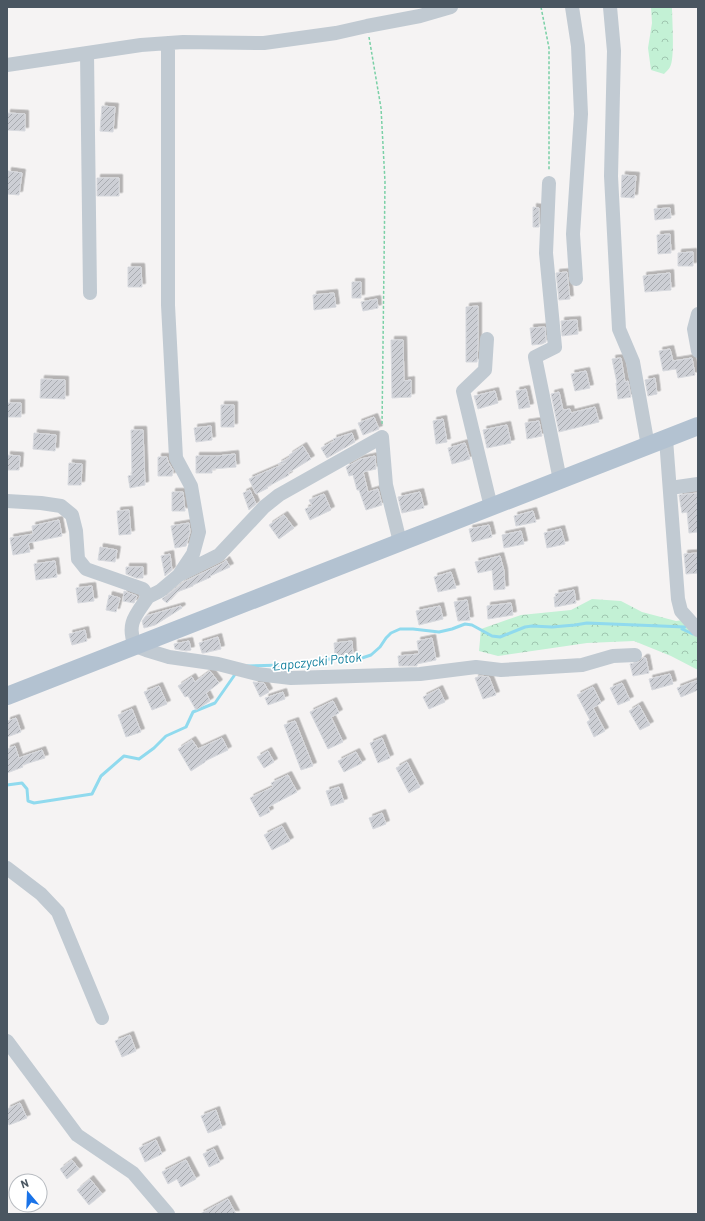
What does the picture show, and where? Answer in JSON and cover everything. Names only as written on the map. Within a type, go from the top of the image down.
[{"type":"main road","points":[[7,696],[698,426]]},
{"type":"street","points":[[7,65],[141,44],[264,43],[336,33],[420,16],[451,7]]},
{"type":"street","points":[[572,7],[578,46],[581,114],[573,234],[576,279]]},
{"type":"street","points":[[610,7],[614,51],[611,176],[619,329],[633,362],[648,446]]},
{"type":"street","points":[[168,43],[168,305],[176,458],[191,486],[199,532],[193,554],[179,575]]},
{"type":"street","points":[[86,53],[90,293]]},
{"type":"street","points":[[549,183],[546,253],[556,347],[535,357],[560,480]]},
{"type":"street","points":[[698,314],[694,329],[698,351]]},
{"type":"street","points":[[487,339],[485,370],[463,391],[491,507]]},
{"type":"street","points":[[400,542],[386,484],[382,438],[279,495],[264,507],[219,554],[179,575],[160,591],[148,597],[133,618],[131,631],[135,646],[169,656],[235,668],[257,674],[290,678],[420,674],[476,667],[501,670],[582,665],[612,656],[635,655]]},
{"type":"street","points":[[666,438],[678,599],[681,611],[698,630]]},
{"type":"street","points":[[670,488],[698,484]]},
{"type":"street","points":[[7,500],[61,506],[72,515],[76,531],[78,559],[86,569],[143,589],[148,597]]},
{"type":"street","points":[[7,868],[41,894],[58,912],[102,1018]]},
{"type":"street","points":[[7,1041],[77,1135],[133,1173],[168,1214]]},
{"type":"path","points":[[541,7],[549,48],[549,183]]},
{"type":"path","points":[[367,26],[381,108],[385,182],[385,292],[382,438]]},
{"type":"green space","points":[[651,7],[672,7],[672,63],[664,74],[651,70],[648,48],[652,23]]},
{"type":"green space","points":[[592,599],[621,601],[642,612],[676,621],[698,618],[698,670],[671,656],[634,641],[587,643],[498,656],[479,651],[481,629],[521,615],[571,610]]},
{"type":"building","points":[[102,106],[115,107],[113,132],[100,131]]},
{"type":"building","points":[[7,113],[25,114],[25,131],[7,130]]},
{"type":"building","points":[[8,171],[22,173],[19,195],[7,194]]},
{"type":"building","points":[[622,175],[636,176],[634,198],[621,197]]},
{"type":"building","points":[[97,178],[119,178],[119,196],[97,196]]},
{"type":"building","points":[[533,207],[539,208],[539,227],[533,227]]},
{"type":"building","points":[[670,208],[671,218],[655,220],[654,209]]},
{"type":"building","points":[[670,234],[671,253],[658,254],[657,235]]},
{"type":"building","points":[[693,252],[693,266],[678,266],[678,253]]},
{"type":"building","points":[[128,267],[141,267],[142,287],[128,287]]},
{"type":"building","points":[[567,272],[570,299],[559,300],[556,273]]},
{"type":"building","points":[[670,273],[671,290],[645,292],[643,276]]},
{"type":"building","points":[[352,282],[361,282],[361,298],[352,298]]},
{"type":"building","points":[[334,293],[336,307],[314,310],[313,295]]},
{"type":"building","points":[[377,299],[378,308],[363,311],[361,302]]},
{"type":"building","points":[[478,306],[477,362],[466,362],[466,307]]},
{"type":"building","points":[[577,320],[578,334],[562,336],[561,321]]},
{"type":"building","points":[[545,327],[546,342],[532,345],[530,328]]},
{"type":"building","points":[[391,340],[403,340],[404,381],[411,380],[411,397],[392,398]]},
{"type":"building","points":[[670,349],[673,361],[692,358],[695,375],[678,378],[676,369],[663,371],[659,351]]},
{"type":"building","points":[[621,358],[625,382],[628,381],[631,397],[618,399],[617,383],[612,359]]},
{"type":"building","points":[[586,371],[590,388],[575,391],[571,374]]},
{"type":"building","points":[[655,378],[657,394],[648,396],[645,380]]},
{"type":"building","points":[[41,379],[65,380],[65,399],[40,398]]},
{"type":"building","points":[[526,389],[530,407],[519,409],[516,391]]},
{"type":"building","points":[[495,391],[498,403],[478,409],[474,396]]},
{"type":"building","points":[[559,392],[563,410],[570,409],[571,413],[595,407],[599,422],[559,432],[551,394]]},
{"type":"building","points":[[7,403],[21,403],[21,417],[7,417]]},
{"type":"building","points":[[221,405],[234,405],[234,427],[221,427]]},
{"type":"building","points":[[374,417],[379,429],[363,435],[358,423]]},
{"type":"building","points":[[443,419],[447,442],[436,444],[433,421]]},
{"type":"building","points":[[539,421],[542,436],[527,439],[525,423]]},
{"type":"building","points":[[507,425],[511,443],[487,448],[483,430]]},
{"type":"building","points":[[211,426],[212,440],[196,442],[194,428]]},
{"type":"building","points":[[131,430],[143,430],[145,485],[130,488],[128,476],[132,475]]},
{"type":"building","points":[[34,433],[56,435],[55,451],[33,449]]},
{"type":"building","points":[[352,433],[355,442],[327,458],[321,448],[334,441],[333,439]]},
{"type":"building","points":[[465,443],[470,459],[452,464],[448,448]]},
{"type":"building","points":[[303,446],[311,459],[288,473],[289,475],[256,494],[249,479],[286,463],[278,464],[290,457],[289,455]]},
{"type":"building","points":[[235,454],[236,467],[212,469],[212,473],[196,473],[196,456]]},
{"type":"building","points":[[7,455],[20,456],[19,470],[7,470]]},
{"type":"building","points":[[375,456],[376,469],[363,472],[368,492],[378,489],[382,505],[366,510],[359,490],[357,490],[353,475],[349,476],[346,467],[361,459]]},
{"type":"building","points":[[158,457],[167,457],[173,470],[172,476],[158,476]]},
{"type":"building","points":[[69,463],[82,464],[81,485],[68,485]]},
{"type":"building","points":[[250,490],[256,504],[249,510],[243,493]]},
{"type":"building","points":[[172,492],[183,492],[185,511],[172,511]]},
{"type":"building","points":[[420,492],[424,508],[402,513],[398,497]]},
{"type":"building","points":[[698,493],[698,529],[697,532],[689,533],[687,512],[682,513],[679,495]]},
{"type":"building","points":[[324,494],[331,510],[310,520],[305,509],[312,506],[309,500]]},
{"type":"building","points":[[129,510],[131,534],[119,535],[117,511]]},
{"type":"building","points":[[533,511],[536,522],[516,526],[514,516]]},
{"type":"building","points":[[284,515],[294,528],[279,539],[269,525]]},
{"type":"building","points":[[59,520],[62,536],[28,543],[30,552],[13,555],[10,538],[33,534],[32,526]]},
{"type":"building","points":[[189,523],[190,532],[186,546],[175,548],[171,526]]},
{"type":"building","points":[[489,525],[492,537],[472,542],[469,529]]},
{"type":"building","points":[[561,529],[565,544],[547,548],[544,533]]},
{"type":"building","points":[[521,531],[524,544],[504,548],[502,535]]},
{"type":"building","points":[[100,547],[117,550],[115,562],[98,560]]},
{"type":"building","points":[[698,553],[698,573],[686,574],[684,554]]},
{"type":"building","points":[[170,554],[172,570],[165,576],[161,556]]},
{"type":"building","points":[[500,556],[504,571],[505,589],[494,590],[492,570],[478,573],[475,562]]},
{"type":"building","points":[[226,560],[230,567],[193,586],[177,592],[167,603],[162,599],[184,582],[223,563]]},
{"type":"building","points":[[55,561],[57,577],[36,580],[34,564]]},
{"type":"building","points":[[126,567],[143,567],[143,578],[136,578],[126,574]]},
{"type":"building","points":[[451,572],[456,588],[438,592],[434,577]]},
{"type":"building","points":[[92,586],[94,601],[78,603],[76,588]]},
{"type":"building","points":[[574,590],[576,603],[555,607],[555,594]]},
{"type":"building","points":[[124,591],[137,596],[134,603],[123,601]]},
{"type":"building","points":[[109,595],[120,598],[116,612],[106,610]]},
{"type":"building","points":[[467,600],[470,620],[458,621],[454,602]]},
{"type":"building","points":[[511,603],[513,615],[488,619],[487,606]]},
{"type":"building","points":[[181,606],[182,608],[155,625],[144,628],[142,621],[146,616]]},
{"type":"building","points":[[440,606],[443,619],[419,625],[416,611]]},
{"type":"building","points":[[85,630],[87,641],[72,645],[69,634]]},
{"type":"building","points":[[218,637],[221,649],[202,653],[199,643]]},
{"type":"building","points":[[432,638],[436,660],[417,664],[417,666],[399,666],[398,656],[419,654],[417,641]]},
{"type":"building","points":[[189,641],[191,650],[186,651],[175,649],[174,644]]},
{"type":"building","points":[[352,641],[353,655],[335,657],[334,643]]},
{"type":"building","points":[[643,658],[646,658],[649,673],[633,676],[630,664],[639,662]]},
{"type":"building","points":[[210,671],[219,683],[206,693],[210,701],[196,710],[188,696],[185,697],[178,686],[192,677],[195,682]]},
{"type":"building","points":[[670,674],[673,684],[652,690],[649,679]]},
{"type":"building","points":[[480,676],[489,677],[496,695],[483,699],[475,678]]},
{"type":"building","points":[[698,680],[698,690],[681,697],[677,688]]},
{"type":"building","points":[[253,682],[264,683],[269,692],[260,697]]},
{"type":"building","points":[[622,683],[630,700],[618,705],[610,688]]},
{"type":"building","points":[[159,686],[167,704],[152,710],[144,692]]},
{"type":"building","points":[[593,687],[601,703],[593,708],[605,731],[594,737],[587,722],[590,720],[577,695]]},
{"type":"building","points":[[439,689],[445,702],[429,709],[423,697]]},
{"type":"building","points":[[283,692],[285,699],[268,705],[265,698]]},
{"type":"building","points":[[333,701],[339,713],[331,717],[343,742],[328,749],[310,712]]},
{"type":"building","points":[[639,705],[650,725],[640,730],[629,711]]},
{"type":"building","points":[[132,709],[141,732],[126,737],[118,715]]},
{"type":"building","points":[[16,718],[21,732],[7,737],[7,721]]},
{"type":"building","points":[[295,721],[313,766],[301,770],[284,725]]},
{"type":"building","points":[[222,738],[228,750],[205,761],[191,771],[178,749],[192,740],[198,749]]},
{"type":"building","points":[[382,738],[390,758],[378,763],[370,743]]},
{"type":"building","points":[[15,746],[19,758],[42,750],[45,758],[22,765],[23,767],[7,773],[7,749]]},
{"type":"building","points":[[268,751],[274,762],[264,768],[257,757]]},
{"type":"building","points":[[356,752],[362,763],[344,772],[338,761]]},
{"type":"building","points":[[407,762],[420,787],[409,793],[396,768]]},
{"type":"building","points":[[288,775],[297,792],[268,807],[270,812],[260,817],[250,798],[273,787],[271,783]]},
{"type":"building","points":[[339,787],[344,802],[331,806],[326,791]]},
{"type":"building","points":[[382,813],[386,824],[373,829],[369,818]]},
{"type":"building","points":[[282,826],[290,841],[272,850],[264,835]]},
{"type":"building","points":[[130,1035],[136,1051],[122,1057],[115,1041]]},
{"type":"building","points":[[20,1103],[27,1118],[9,1125],[7,1120],[7,1109]]},
{"type":"building","points":[[216,1110],[222,1128],[208,1133],[201,1116]]},
{"type":"building","points":[[156,1140],[162,1154],[145,1162],[139,1148]]},
{"type":"building","points":[[214,1149],[220,1162],[209,1167],[203,1154]]},
{"type":"building","points":[[72,1160],[79,1169],[67,1179],[60,1169]]},
{"type":"building","points":[[186,1160],[196,1179],[181,1187],[177,1179],[168,1184],[162,1172]]},
{"type":"building","points":[[90,1179],[102,1194],[89,1205],[77,1190]]},
{"type":"building","points":[[228,1199],[236,1214],[200,1214]]},
{"type":"waterway","name":"Łapczycki Potok","points":[[247,666],[285,665],[327,659],[356,660],[371,655],[380,647],[391,633],[400,629],[439,632],[465,624],[472,625],[492,636],[500,637],[525,627],[552,627],[587,623],[685,627]]},
{"type":"waterway","points":[[682,629],[693,634]]},
{"type":"waterway","name":"Łapczycki Potok","points":[[7,785],[22,783],[27,789],[28,801],[34,803],[92,794],[101,776],[124,756],[139,759],[154,748],[166,736],[186,727],[193,712],[215,703],[236,673]]}]
